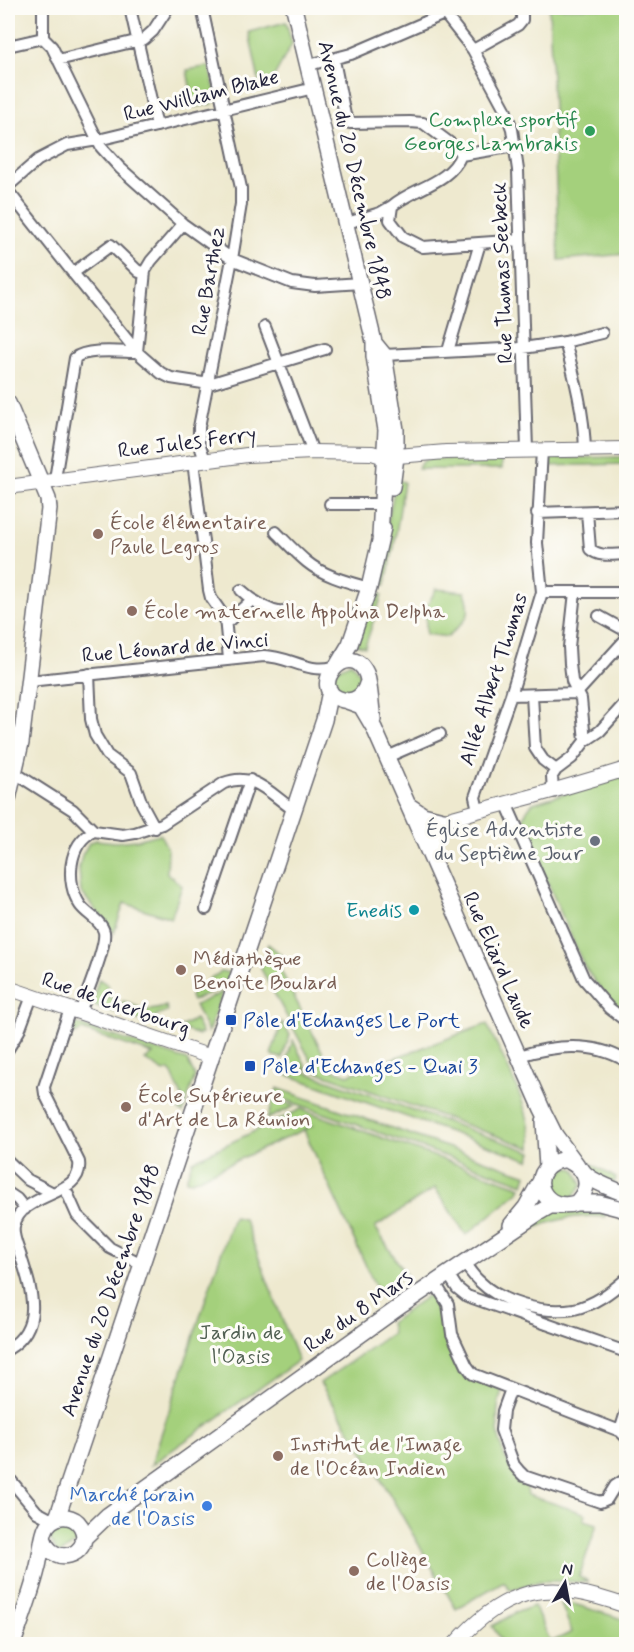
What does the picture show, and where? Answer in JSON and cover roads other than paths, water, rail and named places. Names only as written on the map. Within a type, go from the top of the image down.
[{"type":"main road","name":"Avenue du 20 Décembre 1848","points":[[294,8],[374,342],[374,356],[386,430],[386,520],[380,536],[369,588],[350,644],[332,667]]},
{"type":"main road","name":"Avenue du 20 Décembre 1848","points":[[374,342],[384,356],[391,392],[380,536]]},
{"type":"main road","points":[[8,403],[48,480],[49,509],[21,743],[8,799]]},
{"type":"main road","points":[[350,644],[357,664],[364,671],[367,684],[363,694],[358,698],[340,697],[328,680],[332,667],[351,662],[357,664]]},
{"type":"main road","name":"Rue Eliard Laude","points":[[367,684],[374,728]]},
{"type":"main road","name":"Avenue du 20 Décembre 1848","points":[[64,1519],[64,1498],[68,1480],[324,720],[340,697]]},
{"type":"main road","name":"Rue Eliard Laude","points":[[340,697],[361,706],[374,728],[542,1109],[555,1135],[580,1168]]},
{"type":"main road","points":[[408,806],[440,819]]},
{"type":"main road","points":[[417,826],[424,818],[440,819]]},
{"type":"main road","points":[[430,855],[440,819]]},
{"type":"main road","name":"Rue Eliard Laude","points":[[542,1109],[546,1136],[544,1174]]},
{"type":"main road","points":[[627,1194],[591,1179],[571,1161],[558,1161],[544,1174],[544,1194],[548,1200],[568,1204],[599,1203],[627,1210]]},
{"type":"main road","points":[[568,1204],[585,1192],[587,1185],[580,1168]]},
{"type":"main road","name":"Rue du 8 Mars","points":[[486,1248],[512,1224],[526,1207],[544,1174]]},
{"type":"main road","name":"Rue du 8 Mars","points":[[83,1539],[108,1515],[448,1274],[550,1206],[568,1204]]},
{"type":"main road","name":"Rue du 8 Mars","points":[[64,1519],[95,1520],[108,1515]]},
{"type":"main road","points":[[13,1644],[37,1570],[48,1524],[64,1519],[83,1530],[83,1539],[76,1552],[47,1559],[37,1570]]},
{"type":"main road","points":[[44,1537],[48,1549],[58,1555]]},
{"type":"street","points":[[43,8],[43,38],[52,47],[98,140],[120,168],[183,224],[231,259],[292,283],[315,286],[361,283]]},
{"type":"street","points":[[130,8],[157,126]]},
{"type":"street","points":[[58,60],[137,41],[148,36],[168,8]]},
{"type":"street","name":"Rue Barthez","points":[[202,8],[241,188],[241,204],[209,384],[199,427],[199,460],[209,590],[211,598],[223,614],[226,623]]},
{"type":"street","points":[[473,50],[518,25],[522,20],[522,8]]},
{"type":"street","points":[[309,65],[334,60],[442,11]]},
{"type":"street","name":"Rue Thomas Seebeck","points":[[442,11],[473,50],[505,109],[512,129],[518,170],[527,450]]},
{"type":"street","points":[[8,46],[43,38]]},
{"type":"street","points":[[334,60],[345,115],[350,123],[423,123],[458,149],[461,155],[457,165],[441,178],[403,196],[380,213],[347,223]]},
{"type":"street","name":"Rue William Blake","points":[[8,186],[38,160],[67,145],[98,140],[314,88]]},
{"type":"street","points":[[461,155],[514,146]]},
{"type":"street","points":[[8,191],[136,352],[161,373],[171,378],[209,384],[325,349]]},
{"type":"street","points":[[392,206],[390,220],[402,237],[423,247],[520,240]]},
{"type":"street","points":[[136,352],[145,271],[183,224]]},
{"type":"street","points":[[448,351],[480,243]]},
{"type":"street","points":[[73,273],[111,245],[139,272],[145,271]]},
{"type":"street","points":[[265,327],[313,452]]},
{"type":"street","points":[[384,356],[523,348],[565,342],[602,333]]},
{"type":"street","points":[[565,342],[576,382],[585,450]]},
{"type":"street","points":[[48,480],[75,358],[82,354],[136,352]]},
{"type":"street","name":"Rue Jules Ferry","points":[[8,486],[247,455],[313,452],[627,449]]},
{"type":"street","name":"Allée Albert Thomas","points":[[478,810],[475,797],[542,592],[537,543],[537,513],[542,450]]},
{"type":"street","points":[[330,504],[381,504]]},
{"type":"street","points":[[537,513],[627,510]]},
{"type":"street","points":[[587,512],[590,549],[602,555],[627,554]]},
{"type":"street","points":[[276,532],[319,570],[369,588]]},
{"type":"street","points":[[241,590],[252,600],[280,613],[288,609]]},
{"type":"street","points":[[542,592],[627,592]]},
{"type":"street","points":[[575,592],[569,647],[572,681],[581,699],[585,741]]},
{"type":"street","points":[[229,659],[226,623],[252,600]]},
{"type":"street","points":[[599,616],[627,631]]},
{"type":"street","points":[[510,695],[577,693],[627,639]]},
{"type":"street","name":"Rue Léonard de Vinci","points":[[29,681],[274,656],[305,668],[332,667]]},
{"type":"street","points":[[89,674],[91,718],[95,735],[106,754],[126,768],[134,777],[142,804],[155,828]]},
{"type":"street","points":[[532,695],[535,748],[543,760],[556,770]]},
{"type":"street","points":[[553,792],[552,776],[556,770],[572,758],[585,741],[600,731],[627,702]]},
{"type":"street","points":[[8,732],[21,743]]},
{"type":"street","points":[[387,757],[440,734]]},
{"type":"street","points":[[440,819],[553,792],[627,769]]},
{"type":"street","points":[[15,773],[73,810],[94,831],[123,835],[155,828],[235,778],[250,780],[294,810]]},
{"type":"street","points":[[206,909],[250,780]]},
{"type":"street","points":[[506,803],[584,979],[609,1008],[627,1021]]},
{"type":"street","points":[[8,1349],[28,1330],[33,1312],[22,1258],[13,1234],[15,1222],[25,1209],[51,1192],[66,1188],[78,1176],[80,1162],[49,1103],[44,1087],[102,946],[104,930],[78,902],[71,880],[75,851],[85,837],[94,831]]},
{"type":"street","name":"Rue de Cherbourg","points":[[8,988],[211,1057]]},
{"type":"street","points":[[8,1049],[19,1031],[32,996]]},
{"type":"street","points":[[519,1056],[550,1047],[579,1046],[609,1053],[627,1061]]},
{"type":"street","points":[[8,1161],[28,1180],[51,1192]]},
{"type":"street","points":[[66,1188],[77,1215],[110,1248],[142,1264]]},
{"type":"street","points":[[8,1193],[25,1209]]},
{"type":"street","points":[[464,1263],[479,1281],[494,1293],[533,1307],[554,1310],[575,1308],[594,1302],[627,1279]]},
{"type":"street","points":[[448,1274],[457,1288],[467,1296],[627,1352]]},
{"type":"street","points":[[435,1283],[448,1304],[452,1334],[470,1371],[478,1377],[623,1434],[627,1412]]},
{"type":"street","points":[[511,1389],[503,1411],[501,1430],[514,1465],[524,1476],[600,1502],[607,1499],[615,1486],[627,1479]]},
{"type":"street","points":[[9,1481],[37,1512],[44,1537]]},
{"type":"street","points":[[37,1512],[64,1519]]},
{"type":"street","points":[[456,1644],[487,1613],[508,1600],[531,1593],[571,1590],[627,1606]]},
{"type":"place","name":"Complexe sportif Georges Lambrakis","points":[[590,131]]},
{"type":"place","name":"École élémentaire Paule Legros","points":[[98,534]]},
{"type":"place","name":"École maternelle Appolina Delpha","points":[[132,611]]},
{"type":"place","name":"Église Adventiste du Septième Jour","points":[[595,841]]},
{"type":"place","name":"Enedis","points":[[414,910]]},
{"type":"place","name":"Médiathèque Benoîte Boulard","points":[[181,970]]},
{"type":"place","name":"Pôle d'Echanges Le Port","points":[[231,1020]]},
{"type":"place","name":"Pôle d'Echanges - Quai 3","points":[[250,1066]]},
{"type":"place","name":"École Supérieure d'Art de La Réunion","points":[[126,1107]]},
{"type":"place","name":"Institut de l'Image de l'Océan Indien","points":[[278,1456]]},
{"type":"place","name":"Marché forain de l'Oasis","points":[[207,1506]]},
{"type":"place","name":"Collège de l'Oasis","points":[[354,1571]]},
{"type":"park label","name":"Jardin de l'Oasis","points":[[241,1344]]}]
